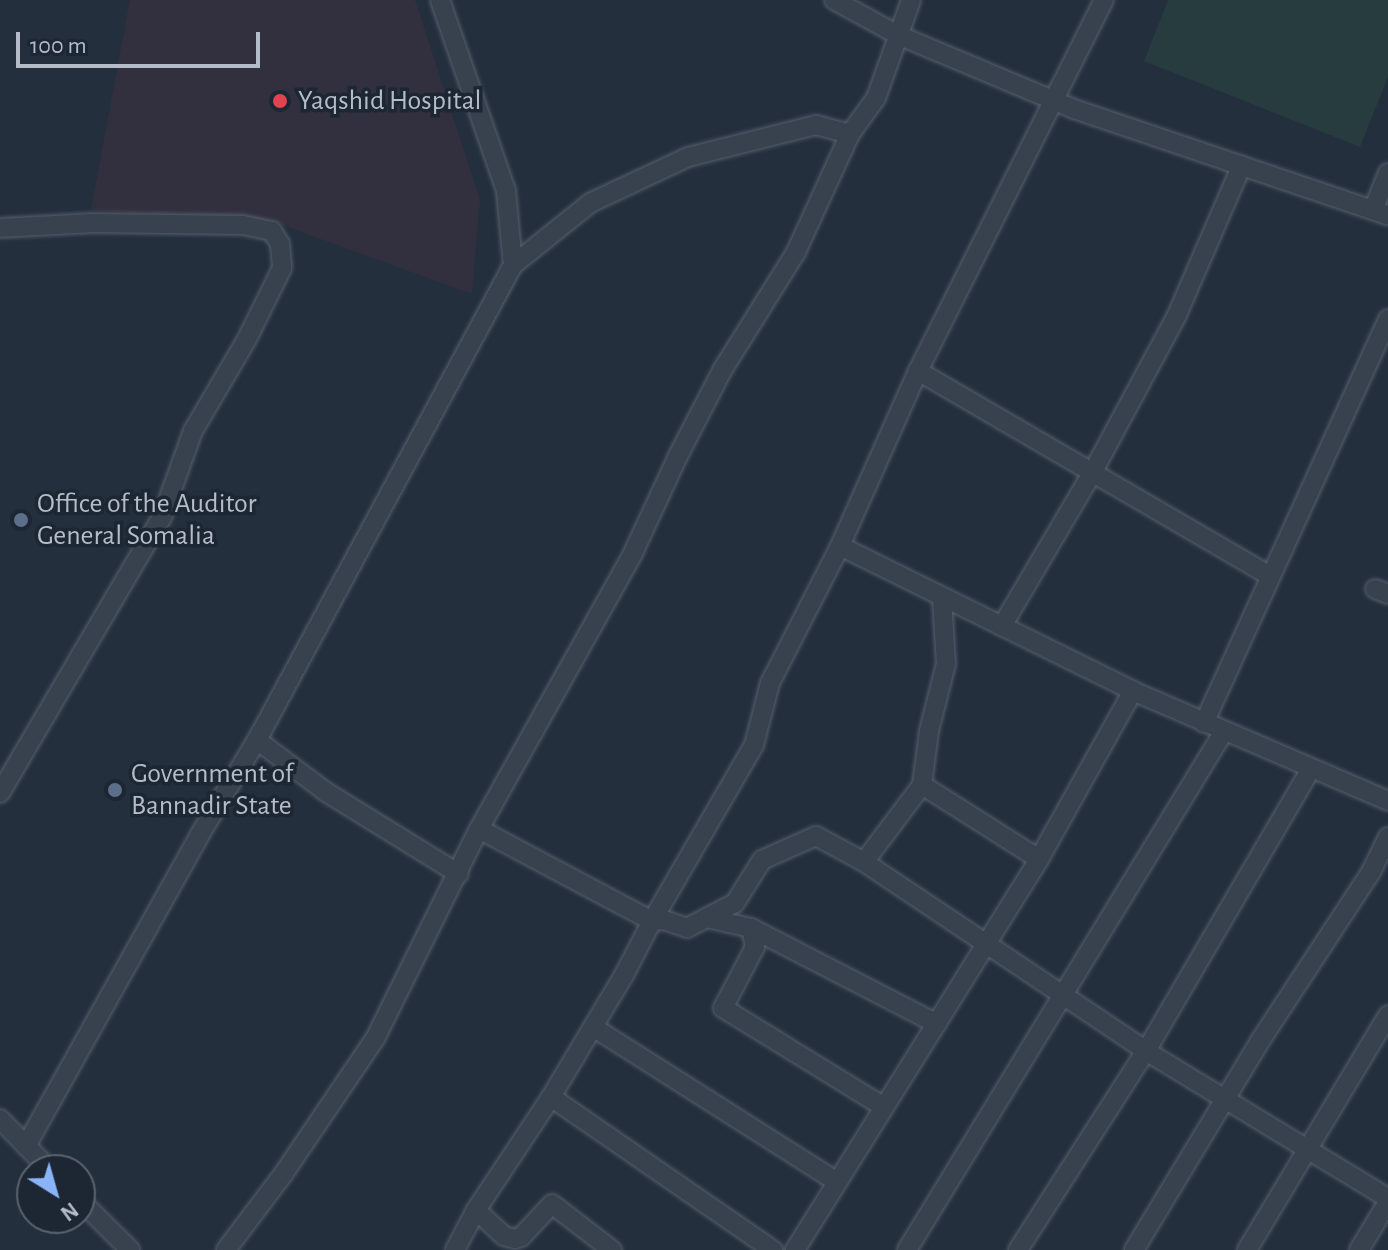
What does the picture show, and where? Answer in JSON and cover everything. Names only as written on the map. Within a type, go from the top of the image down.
[{"type":"street","points":[[440,0],[506,191],[513,265]]},
{"type":"street","points":[[834,0],[898,35],[1054,100],[1381,213],[1388,173]]},
{"type":"street","points":[[226,1250],[284,1173],[376,1037],[479,829],[633,553],[723,369],[796,252],[850,134],[876,98],[911,0]]},
{"type":"street","points":[[455,1250],[476,1210],[593,1027],[754,745],[770,683],[840,546],[918,371],[1104,0]]},
{"type":"street","points":[[26,1146],[199,836],[257,740],[513,265],[590,203],[644,175],[688,157],[816,125],[850,134]]},
{"type":"street","points":[[1002,626],[1091,475],[1177,315],[1242,165]]},
{"type":"street","points":[[0,228],[93,223],[243,225],[272,231],[280,244],[282,268],[247,339],[193,431],[162,517],[0,793]]},
{"type":"street","points":[[1204,723],[1388,319]]},
{"type":"street","points":[[918,371],[1091,475],[1269,575]]},
{"type":"street","points":[[840,546],[1223,733],[1388,801]]},
{"type":"street","points":[[864,862],[922,785],[929,731],[946,664],[942,598]]},
{"type":"street","points":[[795,1250],[882,1106],[937,1024],[1039,859],[1133,691]]},
{"type":"street","points":[[907,1250],[1223,733]]},
{"type":"street","points":[[257,740],[326,792],[459,874]]},
{"type":"street","points":[[1018,1250],[1146,1051],[1311,769]]},
{"type":"street","points":[[922,785],[1039,859]]},
{"type":"street","points":[[479,829],[652,921],[664,920],[687,928],[735,903],[762,860],[816,836],[864,862],[1146,1051],[1388,1200],[1359,1250]]},
{"type":"street","points":[[1134,1250],[1224,1100],[1371,872],[1388,837]]},
{"type":"street","points":[[707,918],[751,928],[937,1024]]},
{"type":"street","points":[[751,928],[755,947],[723,1008],[882,1106]]},
{"type":"street","points":[[1247,1250],[1388,1015]]},
{"type":"street","points":[[593,1027],[836,1181]]},
{"type":"street","points":[[551,1097],[773,1250]]},
{"type":"street","points":[[0,1119],[34,1154]]},
{"type":"street","points":[[476,1210],[504,1236],[515,1239],[521,1237],[552,1204],[612,1250]]},
{"type":"street","points":[[96,1216],[130,1250]]},
{"type":"shaded area","name":"Yaqshid Hospital","points":[[130,0],[415,0],[480,200],[472,294],[274,222],[91,210]]},
{"type":"green space","points":[[1168,0],[1388,0],[1388,77],[1360,147],[1144,61]]},
{"type":"place","name":"Yaqshid Hospital","points":[[280,101]]},
{"type":"place","name":"Office of the Auditor General Somalia","points":[[21,520]]},
{"type":"place","name":"Government of Bannadir State","points":[[115,790]]}]
